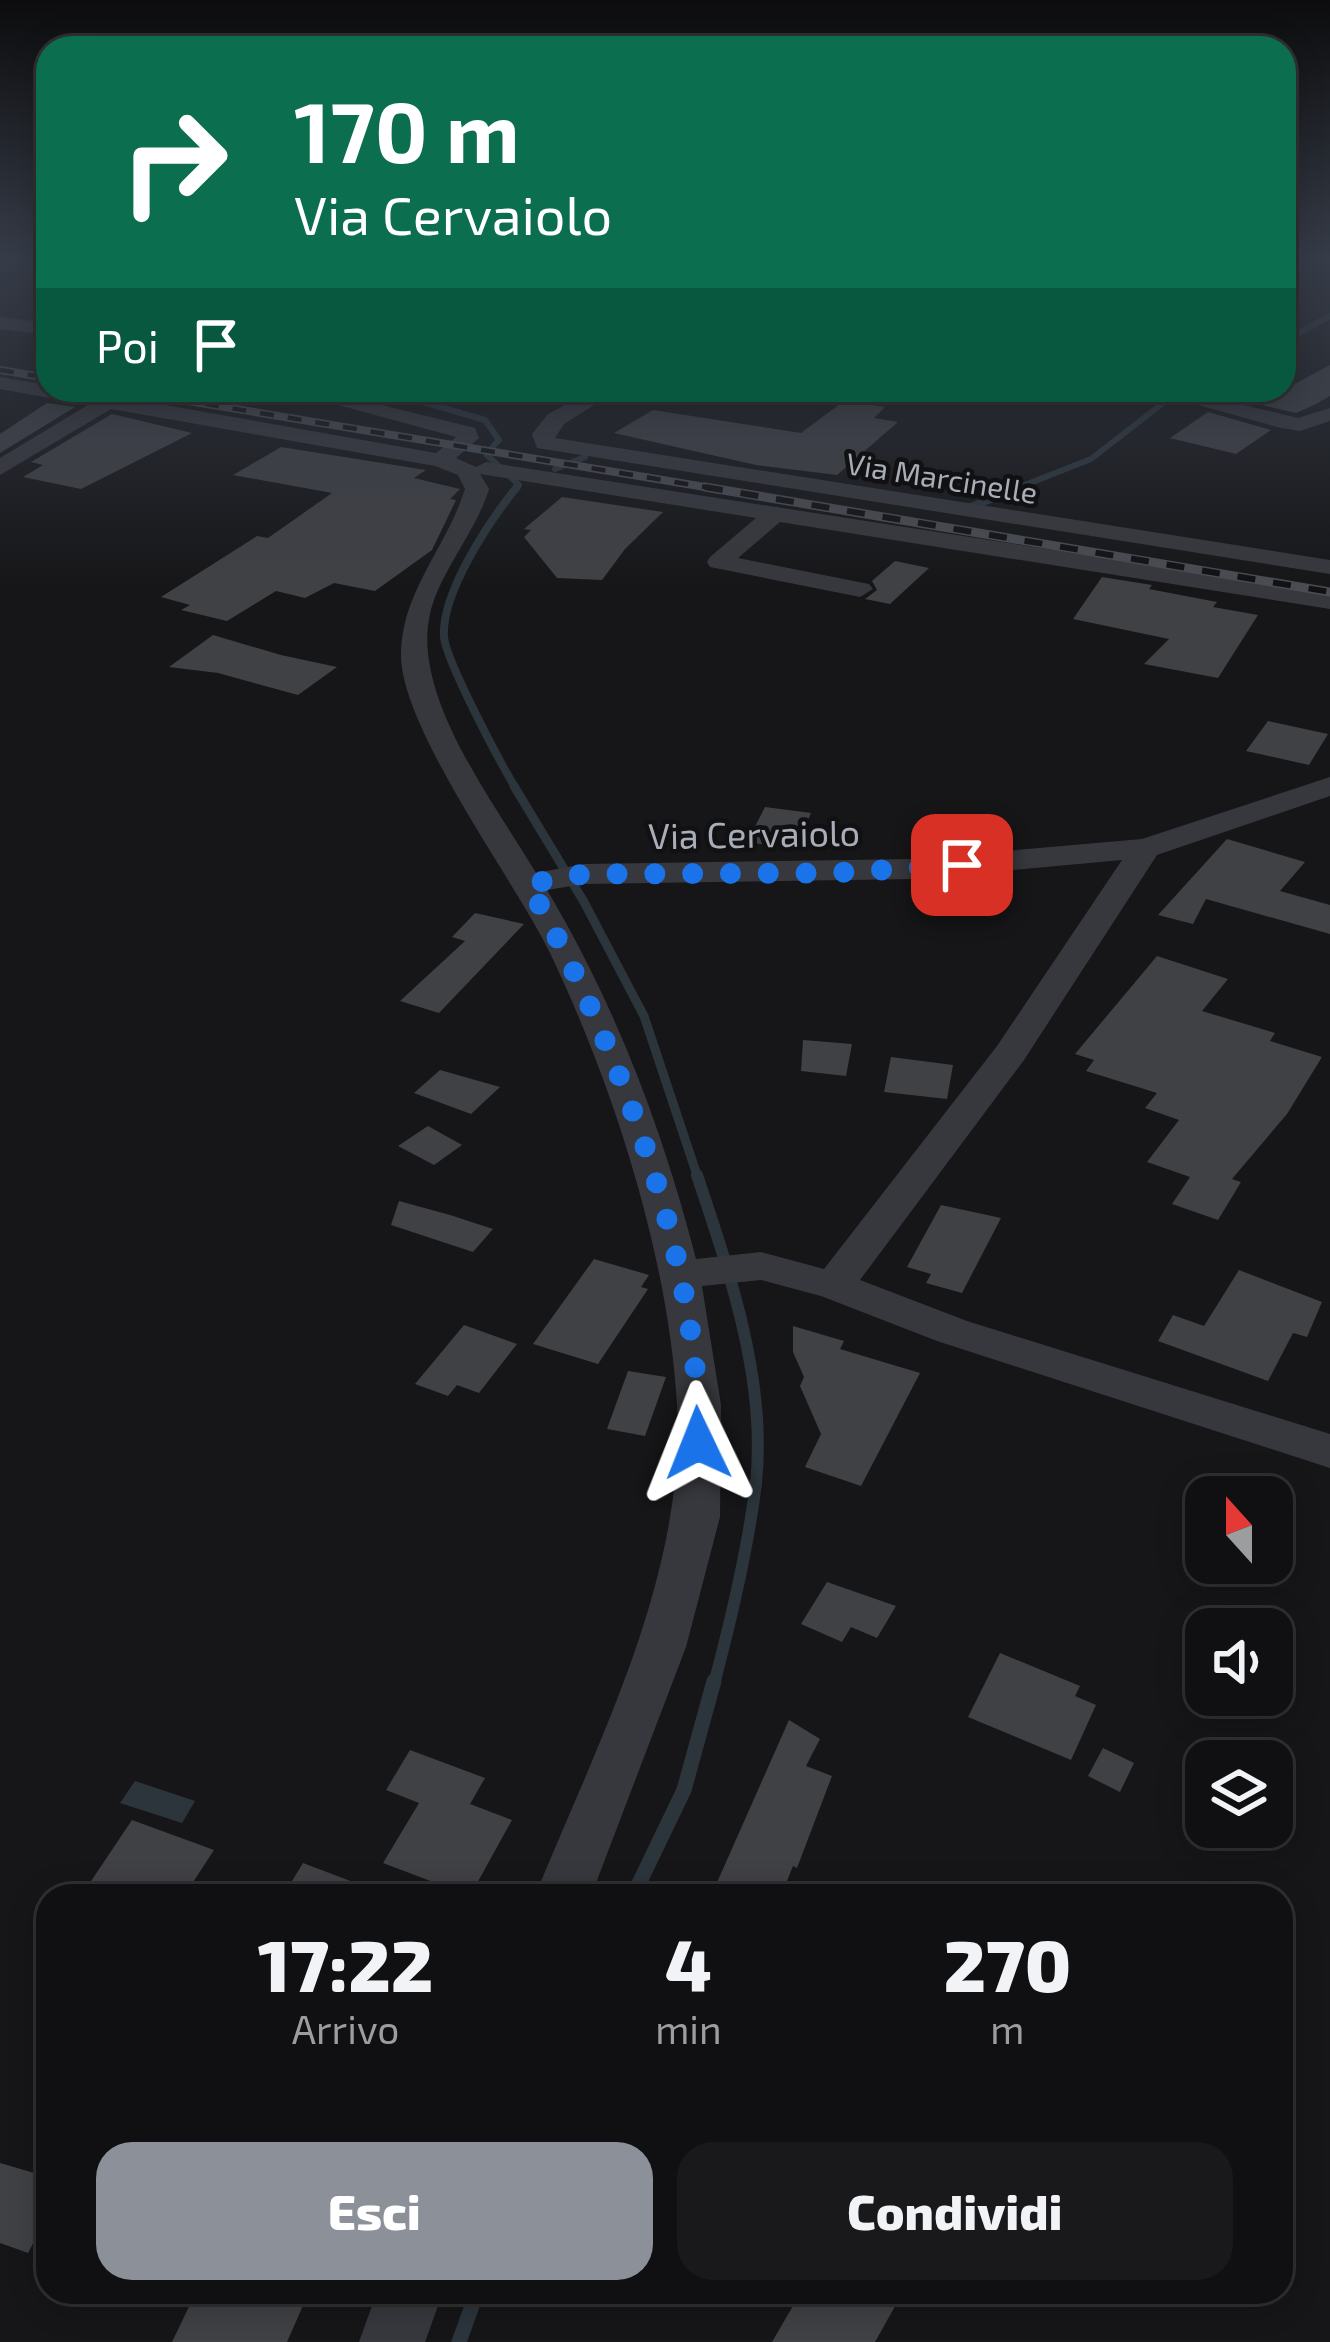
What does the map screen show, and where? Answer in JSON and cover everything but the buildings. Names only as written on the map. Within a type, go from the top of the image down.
[{"type":"street","points":[[0,383],[36,389]]},
{"type":"street","points":[[0,468],[107,402]]},
{"type":"street","points":[[115,402],[440,460],[476,476],[520,466],[773,516],[1330,601]]},
{"type":"street","points":[[347,402],[467,433],[468,438],[440,460]]},
{"type":"street","points":[[520,466],[545,443],[543,434],[556,419],[586,402]]},
{"type":"street","points":[[1202,402],[1300,425],[1330,414]]},
{"type":"street","name":"Via Marcinelle","points":[[545,443],[1330,567]]},
{"type":"street","points":[[476,476],[470,512],[417,612],[414,660],[447,748],[536,883],[650,1156],[688,1273],[699,1406],[696,1517],[662,1648],[568,1884]]},
{"type":"street","points":[[773,516],[719,562],[860,589]]},
{"type":"street","name":"Via Cervaiolo","points":[[536,883],[584,874],[830,873],[1145,848],[1330,786]]},
{"type":"street","points":[[834,1285],[1011,1052],[1145,848]]},
{"type":"street","points":[[688,1273],[760,1266],[834,1285],[952,1331],[1330,1451]]},
{"type":"street","points":[[392,2342],[406,2304]]},
{"type":"shaded area","points":[[135,1781],[195,1801],[182,1823],[120,1803]]},
{"type":"waterway","points":[[423,402],[485,420],[499,440],[486,454],[517,487]]},
{"type":"waterway","points":[[1012,490],[1091,459],[1165,402]]},
{"type":"waterway","points":[[555,469],[585,457]]},
{"type":"waterway","points":[[514,490],[517,487]]},
{"type":"waterway","points":[[516,789],[464,689],[444,637],[459,579],[481,537],[517,487]]},
{"type":"waterway","points":[[971,507],[1020,487]]},
{"type":"waterway","points":[[514,786],[584,902],[644,1016],[697,1175]]},
{"type":"waterway","points":[[697,1175],[743,1326],[758,1444],[748,1533],[714,1684]]},
{"type":"waterway","points":[[639,1884],[684,1790],[714,1681]]},
{"type":"waterway","points":[[459,2342],[473,2304]]},
{"type":"railway","points":[[0,370],[36,376]]},
{"type":"railway","points":[[194,402],[708,488]]},
{"type":"railway","points":[[708,488],[723,490]]},
{"type":"railway","points":[[708,488],[1330,592]]},
{"type":"route","points":[[698,1443],[699,1406],[679,1274],[650,1156],[567,953],[528,884],[584,874],[830,873],[962,865]]}]
